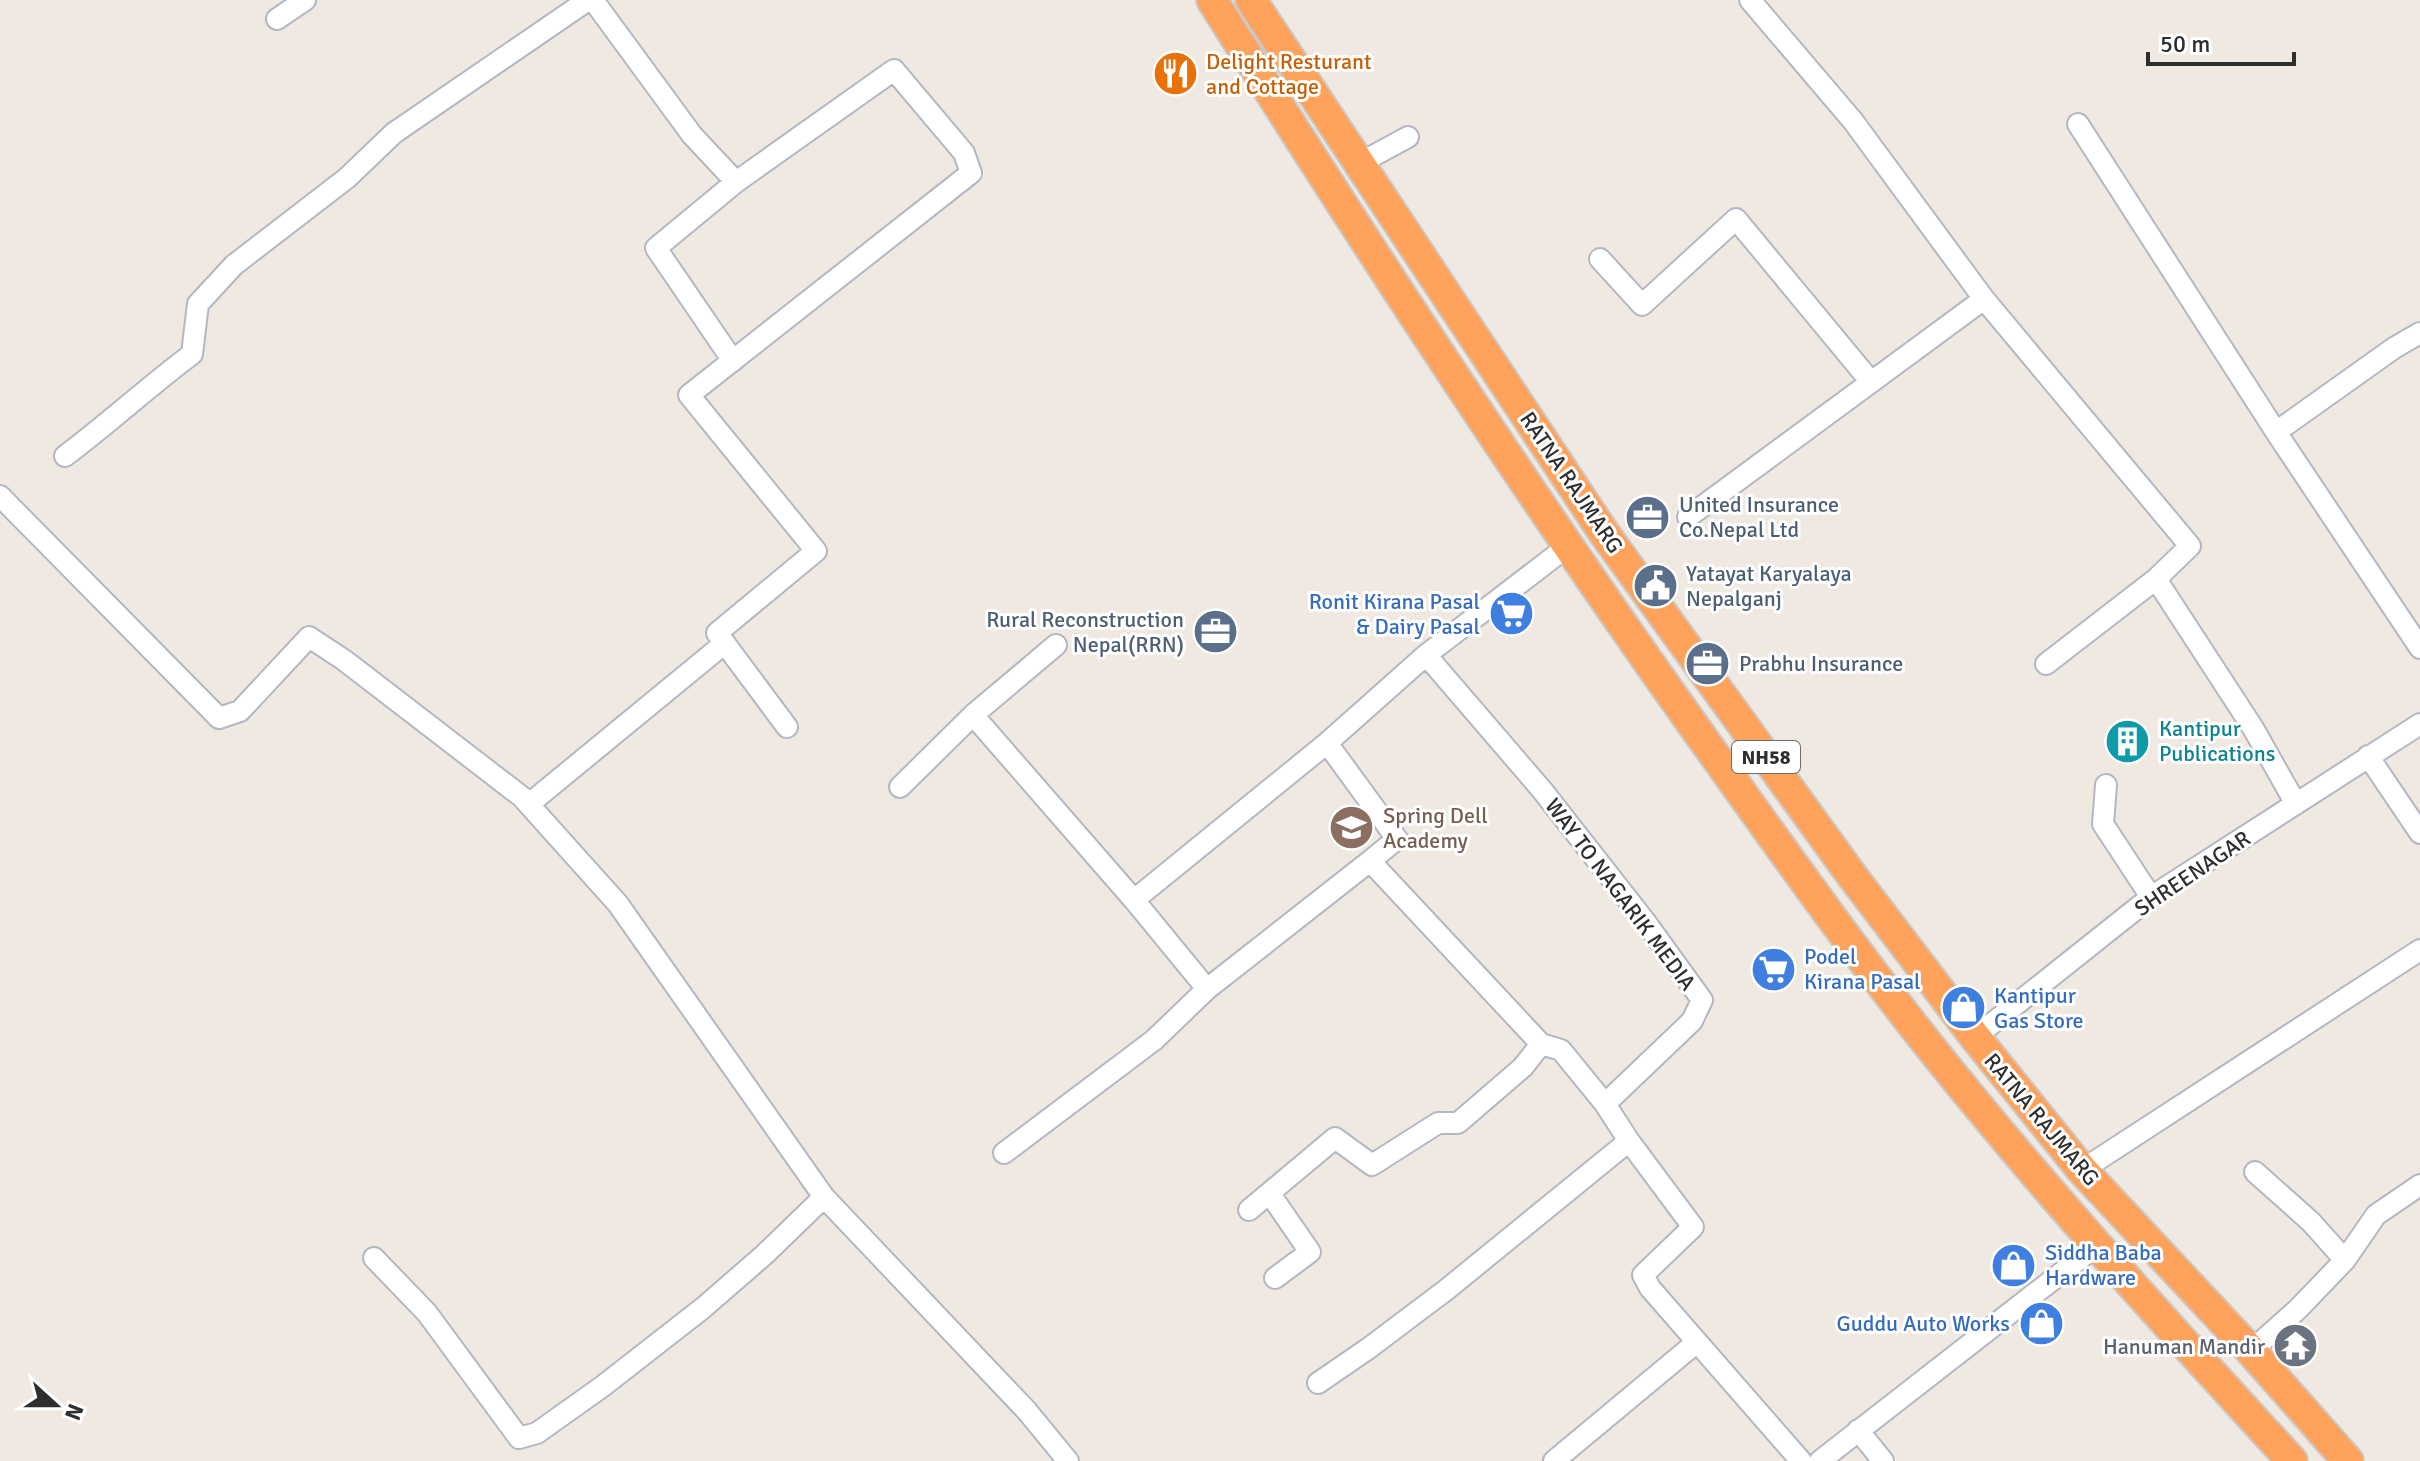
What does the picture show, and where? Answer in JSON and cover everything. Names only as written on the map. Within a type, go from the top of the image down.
[{"type":"highway","name":"RATNA RAJMARG","points":[[1212,0],[1350,220],[1608,607],[1821,903],[1931,1049],[2096,1246],[2292,1461]]},
{"type":"highway","name":"RATNA RAJMARG","points":[[1251,0],[1604,533],[1844,865],[1975,1037],[2082,1170],[2251,1351],[2348,1461]]},
{"type":"street","points":[[277,19],[305,0]]},
{"type":"street","points":[[65,456],[192,354],[198,304],[234,265],[347,178],[394,133],[590,0],[692,135],[736,182]]},
{"type":"street","points":[[1750,0],[1853,121],[1984,299],[2190,546],[2156,579],[2046,664]]},
{"type":"street","points":[[733,361],[656,248],[736,182],[894,70],[964,153],[971,173],[733,361],[689,395],[816,551],[717,633],[787,727]]},
{"type":"street","points":[[2078,124],[2276,432],[2420,648]]},
{"type":"street","points":[[1360,163],[1408,137]]},
{"type":"street","points":[[1600,259],[1642,305],[1736,219],[1871,382]]},
{"type":"street","points":[[1688,517],[1984,299]]},
{"type":"street","points":[[2276,432],[2420,333]]},
{"type":"street","points":[[0,496],[219,718],[240,711],[309,637],[344,660],[522,797],[618,904],[824,1197],[1027,1411],[1068,1461]]},
{"type":"street","points":[[1134,900],[1327,743],[1426,655],[1568,546]]},
{"type":"street","points":[[2156,579],[2253,728],[2296,804]]},
{"type":"street","points":[[529,804],[725,643]]},
{"type":"street","points":[[900,787],[973,715],[1056,645]]},
{"type":"street","name":"WAY TO NAGARIK MEDIA","points":[[1426,655],[1542,790],[1702,1000],[1692,1021],[1605,1104]]},
{"type":"street","points":[[973,715],[1207,989]]},
{"type":"street","name":"SHREENAGAR","points":[[1975,1037],[2151,897],[2420,724]]},
{"type":"street","points":[[1004,1153],[1154,1040],[1207,989],[1397,839],[1327,743]]},
{"type":"street","points":[[2368,756],[2420,833]]},
{"type":"street","points":[[2106,785],[2103,824],[2151,897]]},
{"type":"street","points":[[1370,861],[1541,1044],[1561,1050],[1605,1104],[1693,1227],[1643,1275],[1650,1288],[1801,1461]]},
{"type":"street","points":[[2082,1170],[2420,950]]},
{"type":"street","points":[[1249,1210],[1335,1138],[1372,1165],[1438,1123],[1458,1123],[1523,1067],[1541,1044]]},
{"type":"street","points":[[1318,1383],[1446,1290],[1629,1141]]},
{"type":"street","points":[[2255,1172],[2311,1222],[2345,1260]]},
{"type":"street","points":[[2251,1351],[2298,1309],[2345,1260],[2376,1215],[2420,1185]]},
{"type":"street","points":[[1270,1194],[1310,1252],[1275,1278]]},
{"type":"street","points":[[374,1258],[427,1313],[519,1438],[537,1433],[703,1308],[824,1197]]},
{"type":"street","points":[[1820,1461],[2096,1246]]},
{"type":"street","points":[[1554,1461],[1697,1342]]},
{"type":"street","points":[[1858,1430],[1883,1461]]},
{"type":"place","name":"Delight Resturant and Cottage","points":[[1175,74]]},
{"type":"place","name":"United Insurance Co.Nepal Ltd","points":[[1648,517]]},
{"type":"place","name":"Yatayat Karyalaya Nepalganj","points":[[1655,586]]},
{"type":"place","name":"Ronit Kirana Pasal & Dairy Pasal","points":[[1511,614]]},
{"type":"place","name":"Rural Reconstruction Nepal(RRN)","points":[[1215,632]]},
{"type":"place","name":"Prabhu Insurance","points":[[1708,663]]},
{"type":"place","name":"Kantipur Publications","points":[[2128,741]]},
{"type":"place","name":"Spring Dell Academy","points":[[1352,828]]},
{"type":"place","name":"Podel Kirana Pasal","points":[[1773,969]]},
{"type":"place","name":"Kantipur Gas Store","points":[[1963,1008]]},
{"type":"place","name":"Siddha Baba Hardware","points":[[2014,1265]]},
{"type":"place","name":"Guddu Auto Works","points":[[2041,1323]]},
{"type":"place","name":"Hanuman Mandir","points":[[2296,1346]]}]
